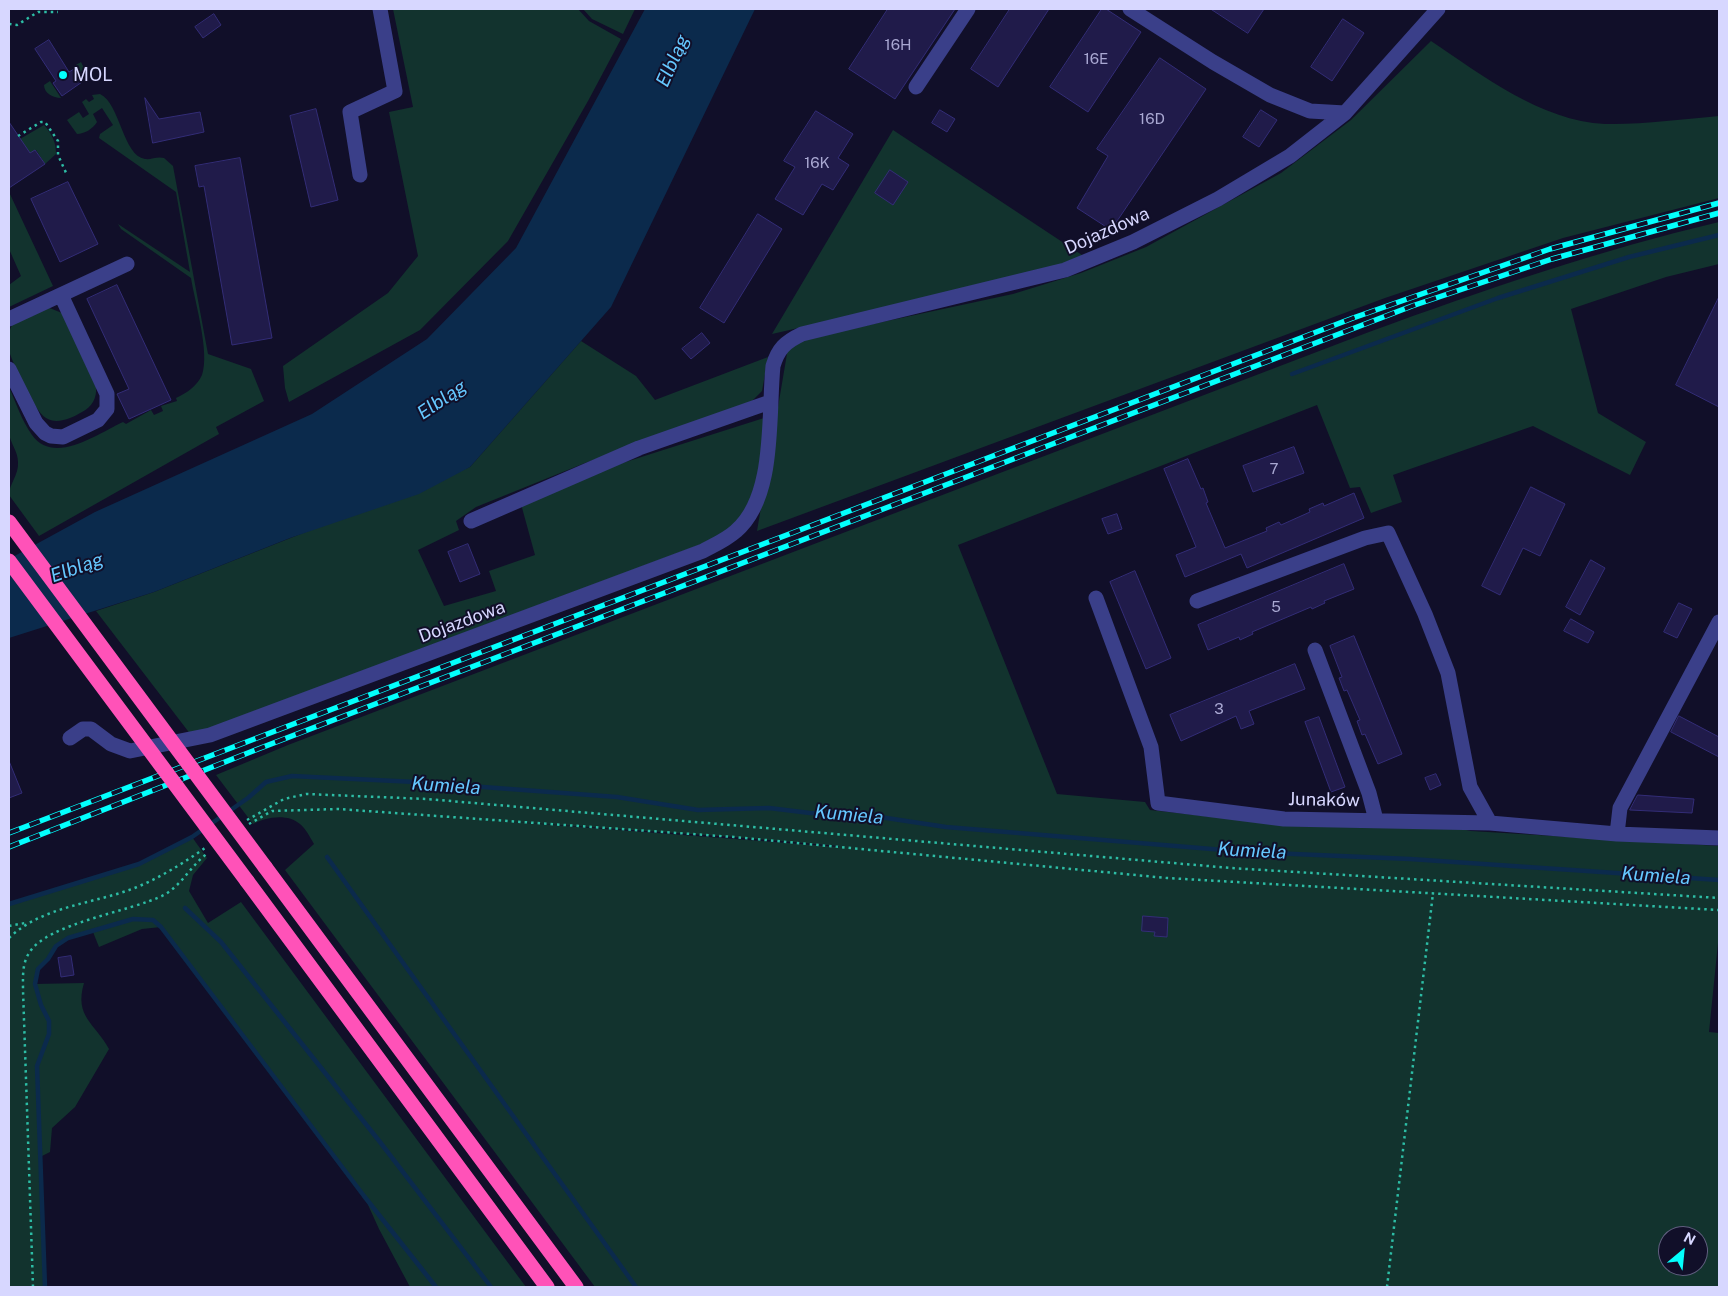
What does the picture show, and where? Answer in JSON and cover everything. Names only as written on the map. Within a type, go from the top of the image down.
[{"type":"highway","points":[[9,522],[576,1287]]},
{"type":"highway","points":[[9,562],[547,1287]]},
{"type":"street","points":[[360,175],[350,112],[394,91],[380,9]]},
{"type":"street","points":[[916,87],[968,9]]},
{"type":"street","points":[[1130,9],[1212,62],[1270,95],[1310,111],[1345,113]]},
{"type":"street","name":"Dojazdowa","points":[[70,738],[83,729],[91,729],[111,744],[130,751],[210,735],[703,551],[737,530],[752,510],[761,489],[766,462],[773,366],[777,353],[786,341],[802,334],[1065,270],[1133,242],[1226,194],[1290,156],[1345,113],[1438,9]]},
{"type":"street","points":[[9,319],[127,264]]},
{"type":"street","points":[[9,369],[36,423],[45,433],[63,436],[98,420],[104,414],[108,401],[106,394],[61,295]]},
{"type":"street","points":[[471,521],[639,448],[770,402]]},
{"type":"street","points":[[1197,601],[1365,538],[1388,533],[1425,614],[1448,673],[1453,709],[1470,787],[1490,823]]},
{"type":"street","name":"Junaków","points":[[1096,598],[1151,747],[1158,803],[1284,819],[1490,823],[1617,834],[1719,838]]},
{"type":"street","points":[[1617,834],[1620,808],[1719,622]]},
{"type":"street","points":[[1315,650],[1368,793],[1376,820]]},
{"type":"path","points":[[9,24],[17,25],[38,12],[58,12]]},
{"type":"path","points":[[18,136],[41,122],[45,122],[58,141],[58,155],[67,175]]},
{"type":"path","points":[[241,823],[284,799],[306,794],[427,799],[1241,869],[1719,898]]},
{"type":"path","points":[[244,828],[272,811],[338,808],[734,836],[1167,878],[1719,910]]},
{"type":"path","points":[[9,926],[26,923],[132,889],[183,864],[212,843]]},
{"type":"path","points":[[33,1287],[23,990],[24,963],[29,952],[48,935],[70,926],[121,912],[164,895],[175,888],[186,873],[212,850]]},
{"type":"path","points":[[1387,1287],[1433,893]]},
{"type":"path","points":[[9,938],[26,923]]},
{"type":"green space","points":[[393,9],[578,9],[589,21],[621,39],[508,241],[420,330],[289,402],[285,388],[283,366],[388,293],[418,256],[389,112],[413,107]]},
{"type":"green space","points":[[583,9],[635,9],[623,34],[592,19]]},
{"type":"green space","points":[[1431,41],[1513,94],[1558,115],[1581,121],[1605,124],[1632,124],[1719,116],[1719,198],[1563,238],[1385,298],[757,531],[789,342],[1013,294],[1081,273],[1146,247],[1281,173],[1351,120]]},
{"type":"green space","points":[[81,62],[86,72],[85,82],[74,66]]},
{"type":"green space","points":[[50,81],[61,98],[47,93],[44,85]]},
{"type":"green space","points":[[100,94],[107,99],[126,139],[138,156],[145,159],[164,158],[173,166],[208,354],[251,369],[264,401],[216,427],[219,434],[39,536],[9,495],[18,462],[8,428],[9,387],[22,418],[32,435],[41,444],[52,448],[64,447],[89,439],[123,422],[126,424],[151,410],[154,415],[163,411],[161,406],[177,401],[176,398],[194,386],[202,375],[204,365],[201,327],[191,278],[121,229],[118,224],[190,272],[176,192],[99,138],[100,134],[113,125],[102,108],[93,114],[97,122],[95,125],[83,133],[77,134],[67,120],[79,112],[83,118],[89,114],[82,102],[86,99],[89,102],[94,99],[92,95]]},
{"type":"green space","points":[[44,125],[53,138],[56,154],[45,164],[36,150],[30,154],[20,139]]},
{"type":"green space","points":[[893,130],[1085,257],[1022,277],[772,334]]},
{"type":"green space","points":[[9,192],[53,286],[9,307],[9,285],[21,276],[9,249]]},
{"type":"green space","points":[[1719,222],[1719,264],[1666,277],[1571,309],[1598,413],[1646,442],[1630,475],[1533,426],[1393,475],[1402,502],[1371,513],[1360,487],[1350,488],[1317,405],[958,545],[1057,794],[1145,802],[1150,810],[1286,825],[1456,828],[1471,831],[1719,846],[1719,933],[1709,1032],[1719,1033],[1719,1287],[595,1287],[285,870],[314,844],[306,831],[300,824],[283,817],[270,818],[253,824],[216,775],[288,745],[1369,332],[1542,272],[1630,245]],"holes":[[[501,821],[734,837],[839,847]]]},
{"type":"green space","points":[[47,307],[62,313],[96,387],[95,398],[89,408],[60,421],[46,418],[36,407],[20,377],[8,348],[12,325]]},
{"type":"green space","points":[[581,341],[636,376],[655,400],[768,357],[762,391],[750,403],[585,463],[476,507],[456,521],[459,530],[418,550],[444,606],[496,591],[489,571],[535,555],[521,504],[613,466],[764,418],[761,474],[745,514],[726,535],[191,735],[96,611],[154,592],[470,467]]},
{"type":"green space","points":[[192,837],[207,858],[193,875],[189,891],[208,923],[241,902],[526,1287],[410,1287],[379,1229],[364,1196],[161,927],[142,929],[99,947],[93,932],[68,938],[56,946],[48,959],[38,969],[35,984],[84,983],[82,1004],[84,1012],[109,1049],[75,1107],[52,1128],[50,1152],[42,1156],[45,1287],[9,1287],[9,904],[139,864]]},
{"type":"water","name":"Elbląg","points":[[645,9],[755,9],[611,307],[470,467],[419,494],[290,538],[154,592],[9,638],[9,559],[95,512],[312,414],[427,339],[516,248]]},
{"type":"building","points":[[888,9],[955,9],[895,99],[849,69]]},
{"type":"building","points":[[1010,9],[1049,9],[998,87],[971,69]]},
{"type":"building","points":[[1102,9],[1106,9],[1141,32],[1088,112],[1050,87]]},
{"type":"building","points":[[1211,9],[1264,9],[1248,33]]},
{"type":"building","points":[[214,14],[221,25],[203,38],[195,27]]},
{"type":"building","points":[[1343,19],[1364,33],[1332,81],[1311,67]]},
{"type":"building","points":[[49,40],[69,72],[74,69],[82,82],[62,96],[53,83],[56,81],[35,49]]},
{"type":"building","points":[[1160,58],[1206,89],[1111,230],[1077,208],[1108,156],[1097,149]]},
{"type":"building","points":[[145,98],[159,119],[200,112],[204,132],[153,143]]},
{"type":"building","points":[[316,109],[338,200],[311,207],[290,116]]},
{"type":"building","points":[[940,110],[955,119],[947,132],[932,123]]},
{"type":"building","points":[[1261,110],[1277,120],[1259,147],[1243,137]]},
{"type":"building","points":[[816,111],[853,134],[838,158],[849,165],[833,190],[822,184],[803,215],[775,199],[795,167],[784,161]]},
{"type":"building","points":[[9,122],[30,153],[35,150],[45,164],[9,188]]},
{"type":"building","points":[[240,158],[272,338],[232,345],[204,186],[199,187],[195,166]]},
{"type":"building","points":[[890,170],[908,182],[893,205],[875,193]]},
{"type":"building","points":[[68,182],[98,244],[60,262],[31,199]]},
{"type":"building","points":[[758,214],[782,229],[724,323],[700,308]]},
{"type":"building","points":[[117,285],[171,400],[129,419],[117,394],[129,389],[87,299]]},
{"type":"building","points":[[1719,297],[1719,407],[1676,385]]},
{"type":"building","points":[[702,333],[710,343],[691,359],[682,349]]},
{"type":"building","points":[[1294,447],[1304,473],[1253,492],[1243,466]]},
{"type":"building","points":[[1188,459],[1201,489],[1203,488],[1208,502],[1206,503],[1225,548],[1267,531],[1266,528],[1279,522],[1281,525],[1310,512],[1309,509],[1323,503],[1324,506],[1354,493],[1364,518],[1247,568],[1241,554],[1185,577],[1176,555],[1196,547],[1164,469]]},
{"type":"building","points":[[1531,487],[1565,504],[1540,556],[1523,548],[1500,595],[1482,586]]},
{"type":"building","points":[[1117,514],[1122,529],[1108,534],[1102,519]]},
{"type":"building","points":[[468,544],[480,574],[460,582],[448,552]]},
{"type":"building","points":[[1591,560],[1605,568],[1580,615],[1566,607]]},
{"type":"building","points":[[1344,564],[1354,589],[1324,601],[1325,603],[1312,609],[1311,607],[1252,632],[1253,634],[1240,640],[1239,637],[1208,650],[1198,625]]},
{"type":"building","points":[[1135,571],[1171,658],[1146,669],[1110,582]]},
{"type":"building","points":[[1679,603],[1692,609],[1677,638],[1664,632]]},
{"type":"building","points":[[1571,619],[1594,632],[1588,643],[1564,631]]},
{"type":"building","points":[[1354,636],[1402,754],[1378,764],[1365,734],[1362,735],[1357,721],[1360,720],[1347,690],[1344,691],[1339,678],[1342,677],[1330,646]]},
{"type":"building","points":[[1295,664],[1305,689],[1249,711],[1254,724],[1241,729],[1236,716],[1181,741],[1170,715]]},
{"type":"building","points":[[1679,716],[1719,737],[1719,757],[1671,732]]},
{"type":"building","points":[[1319,717],[1345,787],[1331,792],[1305,722]]},
{"type":"building","points":[[9,761],[22,793],[9,798]]},
{"type":"building","points":[[1436,774],[1441,785],[1430,790],[1425,778]]},
{"type":"building","points":[[1638,795],[1694,799],[1692,813],[1630,810]]},
{"type":"building","points":[[1143,916],[1168,918],[1167,937],[1154,936],[1155,932],[1142,931]]},
{"type":"building","points":[[71,956],[74,975],[61,977],[58,958]]},
{"type":"waterway","points":[[1292,374],[1498,298],[1629,257],[1719,235]]},
{"type":"waterway","name":"Kumiela","points":[[9,904],[139,864],[192,837],[248,798],[266,782],[292,776],[416,782],[617,797],[698,810],[769,808],[810,813],[860,814],[946,827],[1248,852],[1410,859],[1719,880]]},
{"type":"waterway","points":[[327,857],[636,1287]]},
{"type":"waterway","points":[[185,908],[221,942],[380,1142],[491,1287]]},
{"type":"waterway","points":[[45,1287],[37,1066],[49,1034],[49,1021],[41,1005],[35,984],[38,969],[48,959],[56,946],[68,938],[133,919],[153,920],[161,927],[364,1196],[436,1287]]},
{"type":"railway","points":[[9,833],[1353,318],[1550,249],[1719,203]]},
{"type":"railway","points":[[9,847],[258,749],[1412,306],[1552,259],[1719,213]]},
{"type":"place","name":"MOL","points":[[63,75]]}]
